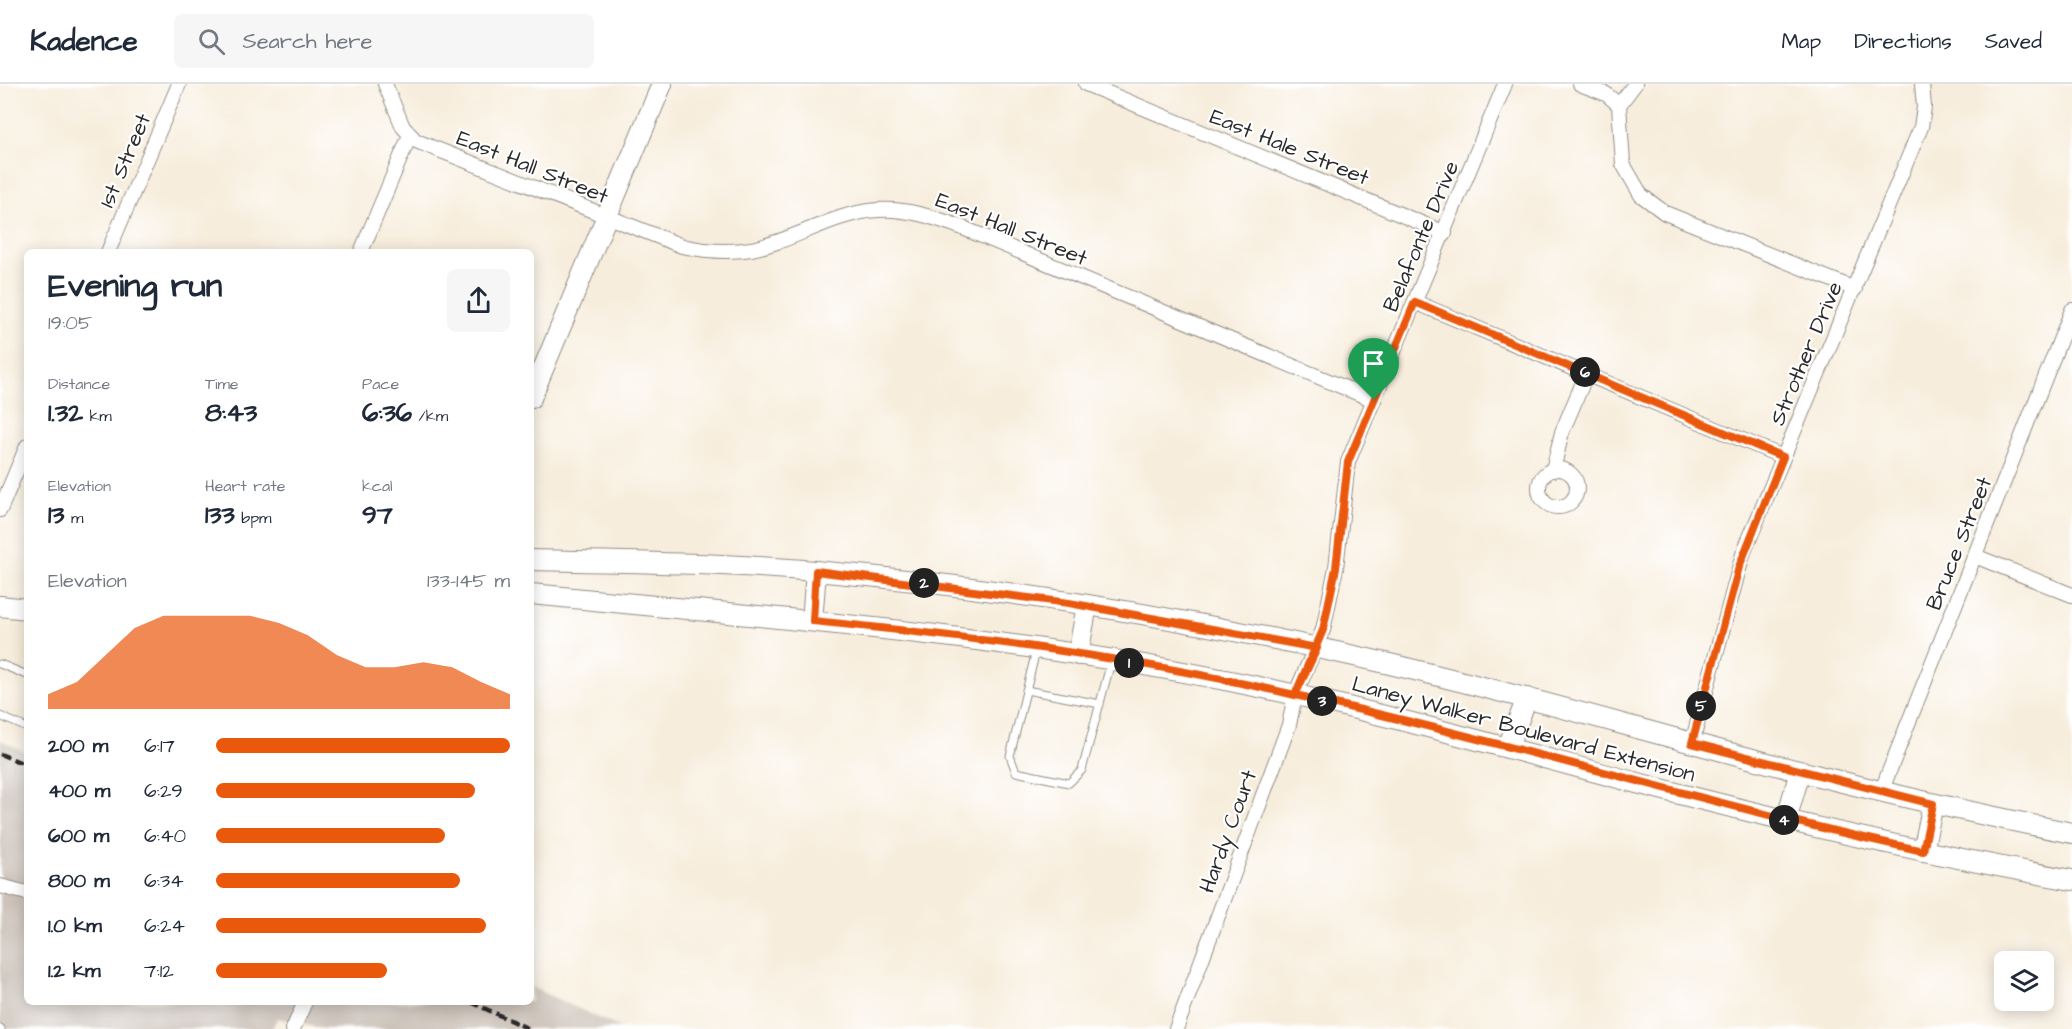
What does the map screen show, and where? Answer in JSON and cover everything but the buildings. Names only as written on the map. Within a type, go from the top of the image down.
[{"type":"main road","points":[[534,391],[662,84]]},
{"type":"main road","name":"Laney Walker Boulevard Extension","points":[[534,560],[716,565],[816,571],[960,587],[1087,606],[1317,648],[1527,698],[1881,792],[2072,833]]},
{"type":"main road","points":[[813,621],[816,571]]},
{"type":"main road","name":"Laney Walker Boulevard Extension","points":[[534,594],[813,621],[1036,648],[1112,660],[1377,713],[1786,820],[1923,851],[2072,880]]},
{"type":"main road","points":[[0,606],[24,609]]},
{"type":"main road","points":[[1078,654],[1087,606]]},
{"type":"main road","points":[[1508,747],[1527,698]]},
{"type":"main road","points":[[1786,820],[1800,772]]},
{"type":"main road","points":[[1923,851],[1933,804]]},
{"type":"street","name":"1st Street","points":[[109,249],[179,84]]},
{"type":"street","name":"East Hall Street","points":[[385,84],[403,127],[410,135],[432,149],[682,246],[713,251],[753,249],[839,216],[880,209],[917,213],[963,228],[1374,400]]},
{"type":"street","name":"East Hale Street","points":[[1086,84],[1445,233]]},
{"type":"street","name":"Belafonte Drive","points":[[1317,648],[1336,568],[1348,462],[1505,84]]},
{"type":"street","points":[[1580,84],[1606,94],[1619,105]]},
{"type":"street","points":[[1635,84],[1619,105],[1623,164],[1641,195],[1665,213],[1855,289]]},
{"type":"street","name":"Strother Drive","points":[[1692,743],[1741,561],[1920,127],[1924,107],[1922,84]]},
{"type":"street","points":[[362,249],[410,135]]},
{"type":"street","points":[[1415,302],[1783,457]]},
{"type":"street","name":"Bruce Street","points":[[1881,792],[2072,310]]},
{"type":"street","points":[[1553,470],[1562,432],[1587,373]]},
{"type":"street","points":[[0,510],[24,453]]},
{"type":"street","points":[[1975,556],[2072,595]]},
{"type":"street","name":"Hardy Court","points":[[1176,1029],[1289,725],[1295,695],[1317,648]]},
{"type":"street","points":[[0,886],[24,892]]},
{"type":"street","points":[[293,1029],[304,1005]]},
{"type":"lane","points":[[1036,648],[1010,756],[1016,772],[1069,783],[1082,770],[1112,660]]},
{"type":"lane","points":[[0,664],[24,674]]},
{"type":"lane","points":[[1026,690],[1100,704]]},
{"type":"lane","points":[[0,716],[24,727]]},
{"type":"shaded area","points":[[0,740],[24,752],[24,1005],[534,1005],[534,988],[623,1029],[323,1029],[277,1018],[272,1029],[0,1029]]},
{"type":"railway","points":[[0,754],[24,764]]},
{"type":"railway","points":[[477,1005],[529,1029]]},
{"type":"route","points":[[1374,400],[1348,462],[1343,486],[1336,568],[1323,630],[1317,648],[1295,695],[1205,676],[1078,654],[813,621],[816,571],[960,587],[1069,603],[1317,648],[1295,695],[1377,713],[1641,784],[1923,851],[1933,804],[1692,743],[1732,588],[1743,554],[1783,457],[1415,302],[1374,400]]}]
